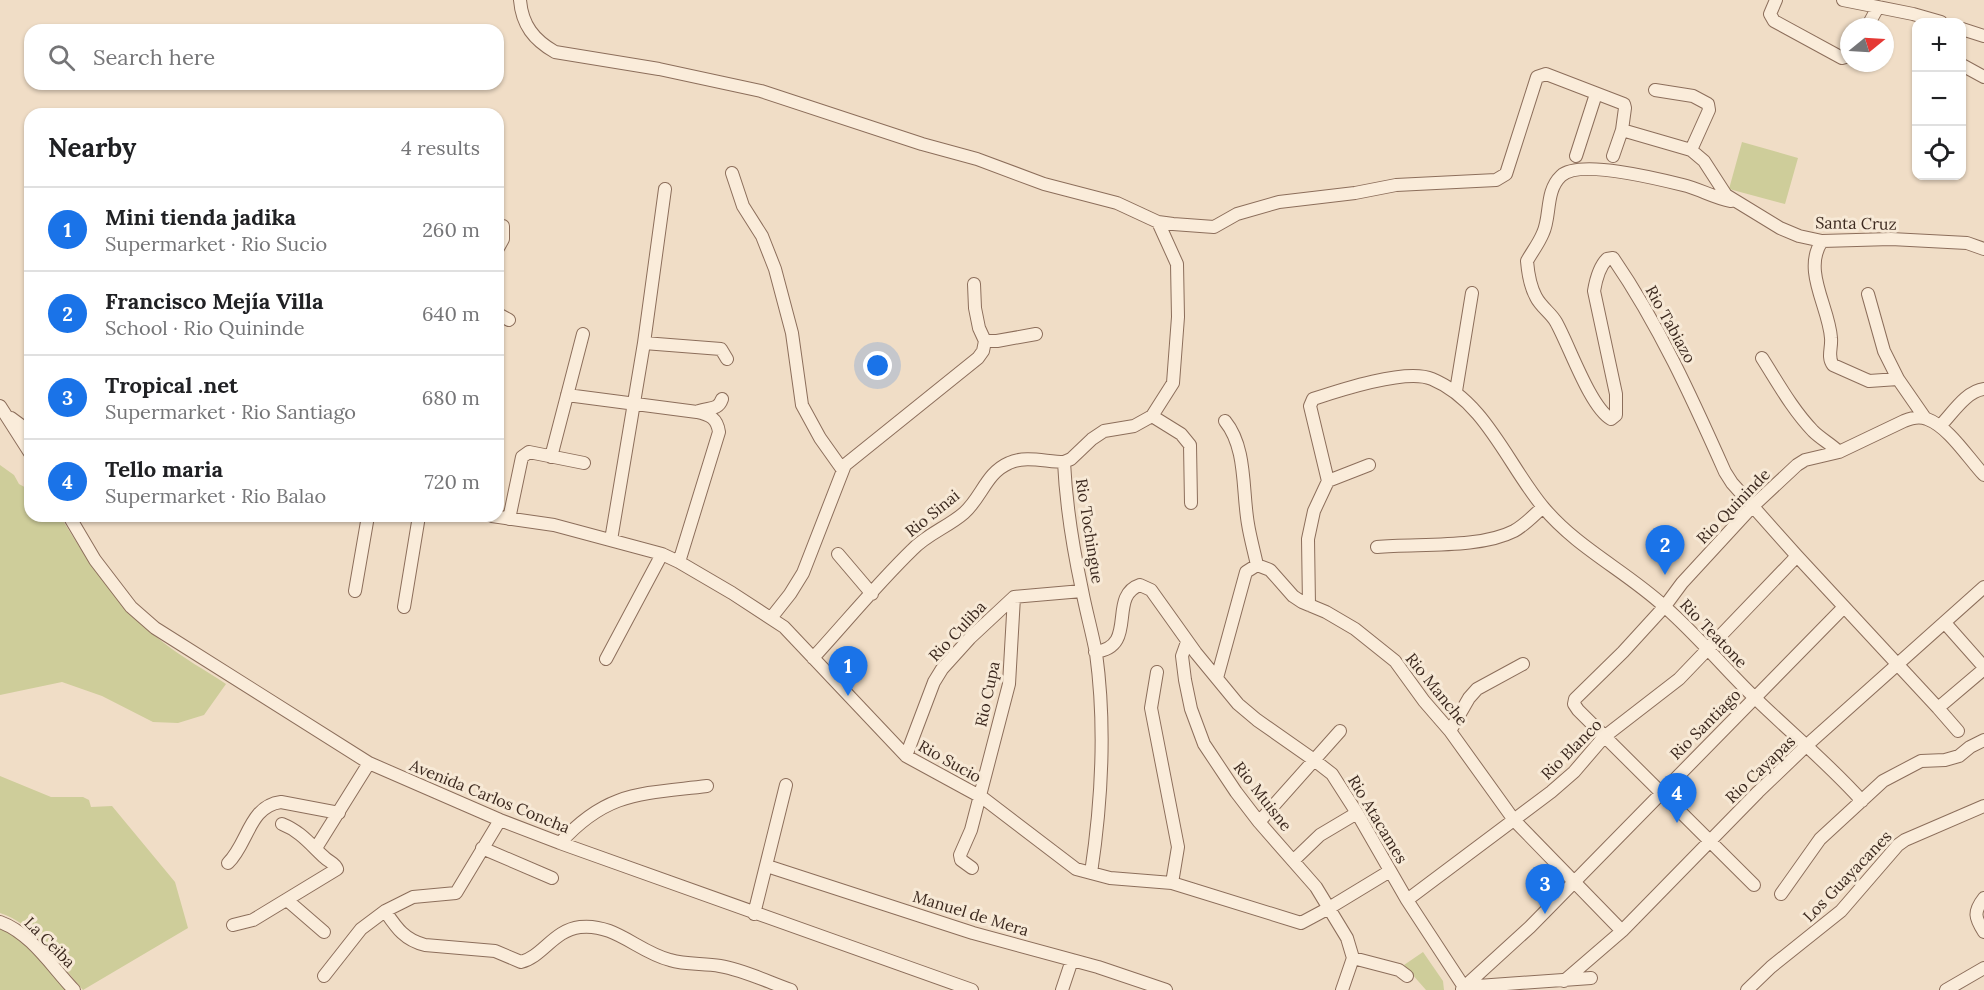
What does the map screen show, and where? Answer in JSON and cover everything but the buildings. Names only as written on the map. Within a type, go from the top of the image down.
[{"type":"street","points":[[520,0],[523,19],[531,32],[542,44],[555,52],[659,69],[761,91],[922,144],[977,159],[1044,184],[1116,203],[1158,222],[1214,227],[1237,214],[1279,202],[1355,193],[1396,185],[1496,180],[1506,174],[1537,77],[1546,74],[1624,104],[1622,130],[1613,156]]},
{"type":"street","points":[[1776,0],[1770,14],[1773,21],[1840,57]]},
{"type":"street","points":[[1843,0],[1928,18]]},
{"type":"street","points":[[1872,18],[1878,7]]},
{"type":"street","points":[[1966,30],[1984,36]]},
{"type":"street","points":[[1966,67],[1984,77]]},
{"type":"street","points":[[1655,90],[1693,96],[1708,105],[1709,110],[1691,150]]},
{"type":"street","points":[[1576,156],[1596,94]]},
{"type":"street","points":[[1622,130],[1691,150],[1704,161],[1724,193],[1736,202]]},
{"type":"street","name":"Rio Tabiazo","points":[[1736,202],[1642,176],[1584,169],[1568,172],[1560,177],[1548,204],[1544,232],[1527,261],[1537,299],[1555,321],[1600,409],[1611,419],[1616,415],[1616,394],[1594,291],[1602,264],[1607,259],[1613,258],[1659,333],[1689,391],[1725,472],[1752,507],[1958,731]]},
{"type":"street","points":[[732,173],[743,206],[762,236],[775,269],[792,333],[802,405],[820,438],[842,469]]},
{"type":"street","points":[[611,540],[644,343],[665,189]]},
{"type":"street","name":"Santa Cruz","points":[[1736,202],[1790,232],[1812,240],[1891,239],[1967,243],[1984,249]]},
{"type":"street","points":[[1158,222],[1177,264],[1178,317],[1173,383],[1152,416],[1181,434],[1190,445],[1191,503]]},
{"type":"street","points":[[1822,241],[1816,257],[1816,274],[1831,338],[1830,361],[1833,365],[1869,381],[1898,379]]},
{"type":"street","points":[[771,618],[790,594],[802,573],[842,469],[978,358],[983,351],[985,341],[977,318],[974,284]]},
{"type":"street","points":[[1456,391],[1472,293]]},
{"type":"street","points":[[1868,294],[1884,351],[1898,379],[1925,418],[1940,426],[1984,475]]},
{"type":"street","points":[[551,457],[583,334]]},
{"type":"street","points":[[985,341],[1036,334]]},
{"type":"street","points":[[644,343],[721,350],[727,359]]},
{"type":"street","points":[[1762,358],[1789,402],[1814,432],[1839,452]]},
{"type":"street","name":"Rio Teatone","points":[[1328,481],[1310,406],[1313,399],[1397,376],[1430,378],[1456,391],[1488,429],[1543,507],[1567,532],[1665,606],[1754,698],[1862,801]]},
{"type":"street","points":[[1940,426],[1971,393],[1984,389]]},
{"type":"street","points":[[567,395],[697,412],[712,417],[718,423],[719,432],[680,562]]},
{"type":"street","points":[[697,412],[716,407],[721,404],[722,399]]},
{"type":"street","points":[[3,410],[24,427]]},
{"type":"street","points":[[3,410],[24,443]]},
{"type":"street","name":"Rio Tochingue","points":[[1091,873],[1100,791],[1101,721],[1095,652],[1070,523],[1064,462],[1071,459],[1104,431],[1134,426],[1152,416]]},
{"type":"street","name":"Rio Quininde","points":[[1604,737],[1578,710],[1574,704],[1575,699],[1623,652],[1752,507],[1805,460],[1839,452],[1904,421],[1925,418]]},
{"type":"street","points":[[1216,678],[1244,578],[1250,567],[1257,565],[1248,524],[1240,455],[1236,438],[1225,421]]},
{"type":"street","points":[[509,519],[522,457],[529,452],[584,463]]},
{"type":"street","name":"Rio Sinai","points":[[813,658],[913,549],[966,512],[987,480],[998,469],[1016,460],[1064,462]]},
{"type":"street","points":[[1309,605],[1308,539],[1314,510],[1328,481],[1369,465]]},
{"type":"street","points":[[1377,547],[1469,542],[1496,537],[1517,530],[1543,507]]},
{"type":"street","name":"Rio Sucio","points":[[504,518],[554,525],[662,554],[680,562],[784,627],[906,756],[979,796],[1042,841],[1076,869],[1110,878],[1172,883],[1301,923],[1390,871]]},
{"type":"street","name":"Avenida Carlos Concha","points":[[73,522],[95,560],[130,607],[155,628],[369,763],[500,820],[560,843],[972,990]]},
{"type":"street","points":[[355,591],[367,522]]},
{"type":"street","points":[[404,607],[418,522]]},
{"type":"street","points":[[606,659],[662,554]]},
{"type":"street","points":[[838,554],[872,594]]},
{"type":"street","name":"Rio Blanco","points":[[1407,900],[1574,772],[1604,737],[1679,679],[1708,651],[1797,556]]},
{"type":"street","name":"Rio Manche","points":[[1257,565],[1270,570],[1293,596],[1355,629],[1395,661],[1450,731],[1514,820],[1622,931]]},
{"type":"street","name":"Rio Atacames","points":[[1095,652],[1110,649],[1116,642],[1120,634],[1127,595],[1131,590],[1140,585],[1155,594],[1187,642],[1238,704],[1332,774],[1407,900],[1463,988]]},
{"type":"street","name":"Rio Cayapas","points":[[1564,981],[1622,931],[1806,746],[1984,587]]},
{"type":"street","points":[[1014,597],[1082,591]]},
{"type":"street","name":"Rio Culiba","points":[[906,756],[928,696],[942,669],[970,638],[1014,597]]},
{"type":"street","name":"Rio Cupa","points":[[972,868],[961,860],[960,855],[970,830],[1009,684],[1014,597]]},
{"type":"street","name":"Rio Santiago","points":[[1463,988],[1530,927],[1844,607]]},
{"type":"street","points":[[1938,708],[1984,668],[1944,623]]},
{"type":"street","name":"Rio Muisne","points":[[1187,642],[1182,656],[1185,680],[1191,709],[1204,744],[1259,822],[1316,887],[1347,938],[1353,958]]},
{"type":"street","points":[[1450,731],[1469,698],[1477,689],[1523,664]]},
{"type":"street","points":[[1157,672],[1151,708],[1178,847],[1172,883]]},
{"type":"street","points":[[1259,822],[1340,731]]},
{"type":"street","points":[[1604,737],[1754,885]]},
{"type":"street","points":[[1781,894],[1820,839],[1883,781],[1921,761],[1945,760],[1959,756],[1984,740]]},
{"type":"street","points":[[316,848],[369,763]]},
{"type":"street","points":[[754,914],[786,785]]},
{"type":"street","points":[[560,843],[592,813],[612,802],[630,795],[706,786]]},
{"type":"street","points":[[228,863],[236,854],[255,818],[264,808],[274,803],[281,802],[339,813]]},
{"type":"street","name":"Los Guayacanes","points":[[1747,990],[1771,967],[1840,911],[1898,845],[1984,806]]},
{"type":"street","points":[[1294,860],[1320,835],[1357,813]]},
{"type":"street","points":[[324,976],[361,928],[385,910],[413,897],[456,894],[500,820]]},
{"type":"street","points":[[233,925],[253,920],[337,869],[336,865],[325,858],[301,834],[282,824]]},
{"type":"street","points":[[482,848],[552,878]]},
{"type":"street","name":"Manuel de Mera","points":[[767,866],[973,933],[1072,960],[1166,990]]},
{"type":"street","points":[[1984,898],[1975,910],[1976,919],[1984,932]]},
{"type":"street","points":[[288,900],[324,932]]},
{"type":"street","points":[[385,910],[399,932],[425,945],[495,951],[521,962],[531,958],[565,931],[596,926],[670,960],[723,967],[791,990]]},
{"type":"street","name":"La Ceiba","points":[[0,922],[28,940],[74,990]]},
{"type":"street","points":[[1342,990],[1353,958],[1399,970],[1407,976]]},
{"type":"street","points":[[1062,990],[1072,960]]},
{"type":"street","points":[[1947,990],[1984,968]]},
{"type":"street","points":[[1463,988],[1591,978]]},
{"type":"shaded area","points":[[1742,142],[1798,158],[1785,204],[1729,189]]},
{"type":"shaded area","points":[[0,465],[14,475],[19,484],[24,487],[24,522],[64,522],[106,584],[148,630],[186,659],[226,684],[204,715],[178,723],[153,722],[102,696],[62,682],[0,695]]},
{"type":"shaded area","points":[[0,776],[51,797],[83,797],[89,800],[91,807],[112,806],[175,882],[188,928],[83,990],[35,935],[12,918],[0,913]]},
{"type":"shaded area","points":[[0,920],[74,990],[0,990]]},
{"type":"shaded area","points":[[1423,952],[1443,981],[1444,990],[1426,990],[1404,965]]},
{"type":"place","name":"Francisco Mejía Villa","points":[[1665,575]]},
{"type":"place","name":"Mini tienda jadika","points":[[848,696]]},
{"type":"place","name":"Tello maria","points":[[1677,823]]},
{"type":"place","name":"Tropical .net","points":[[1545,914]]}]
